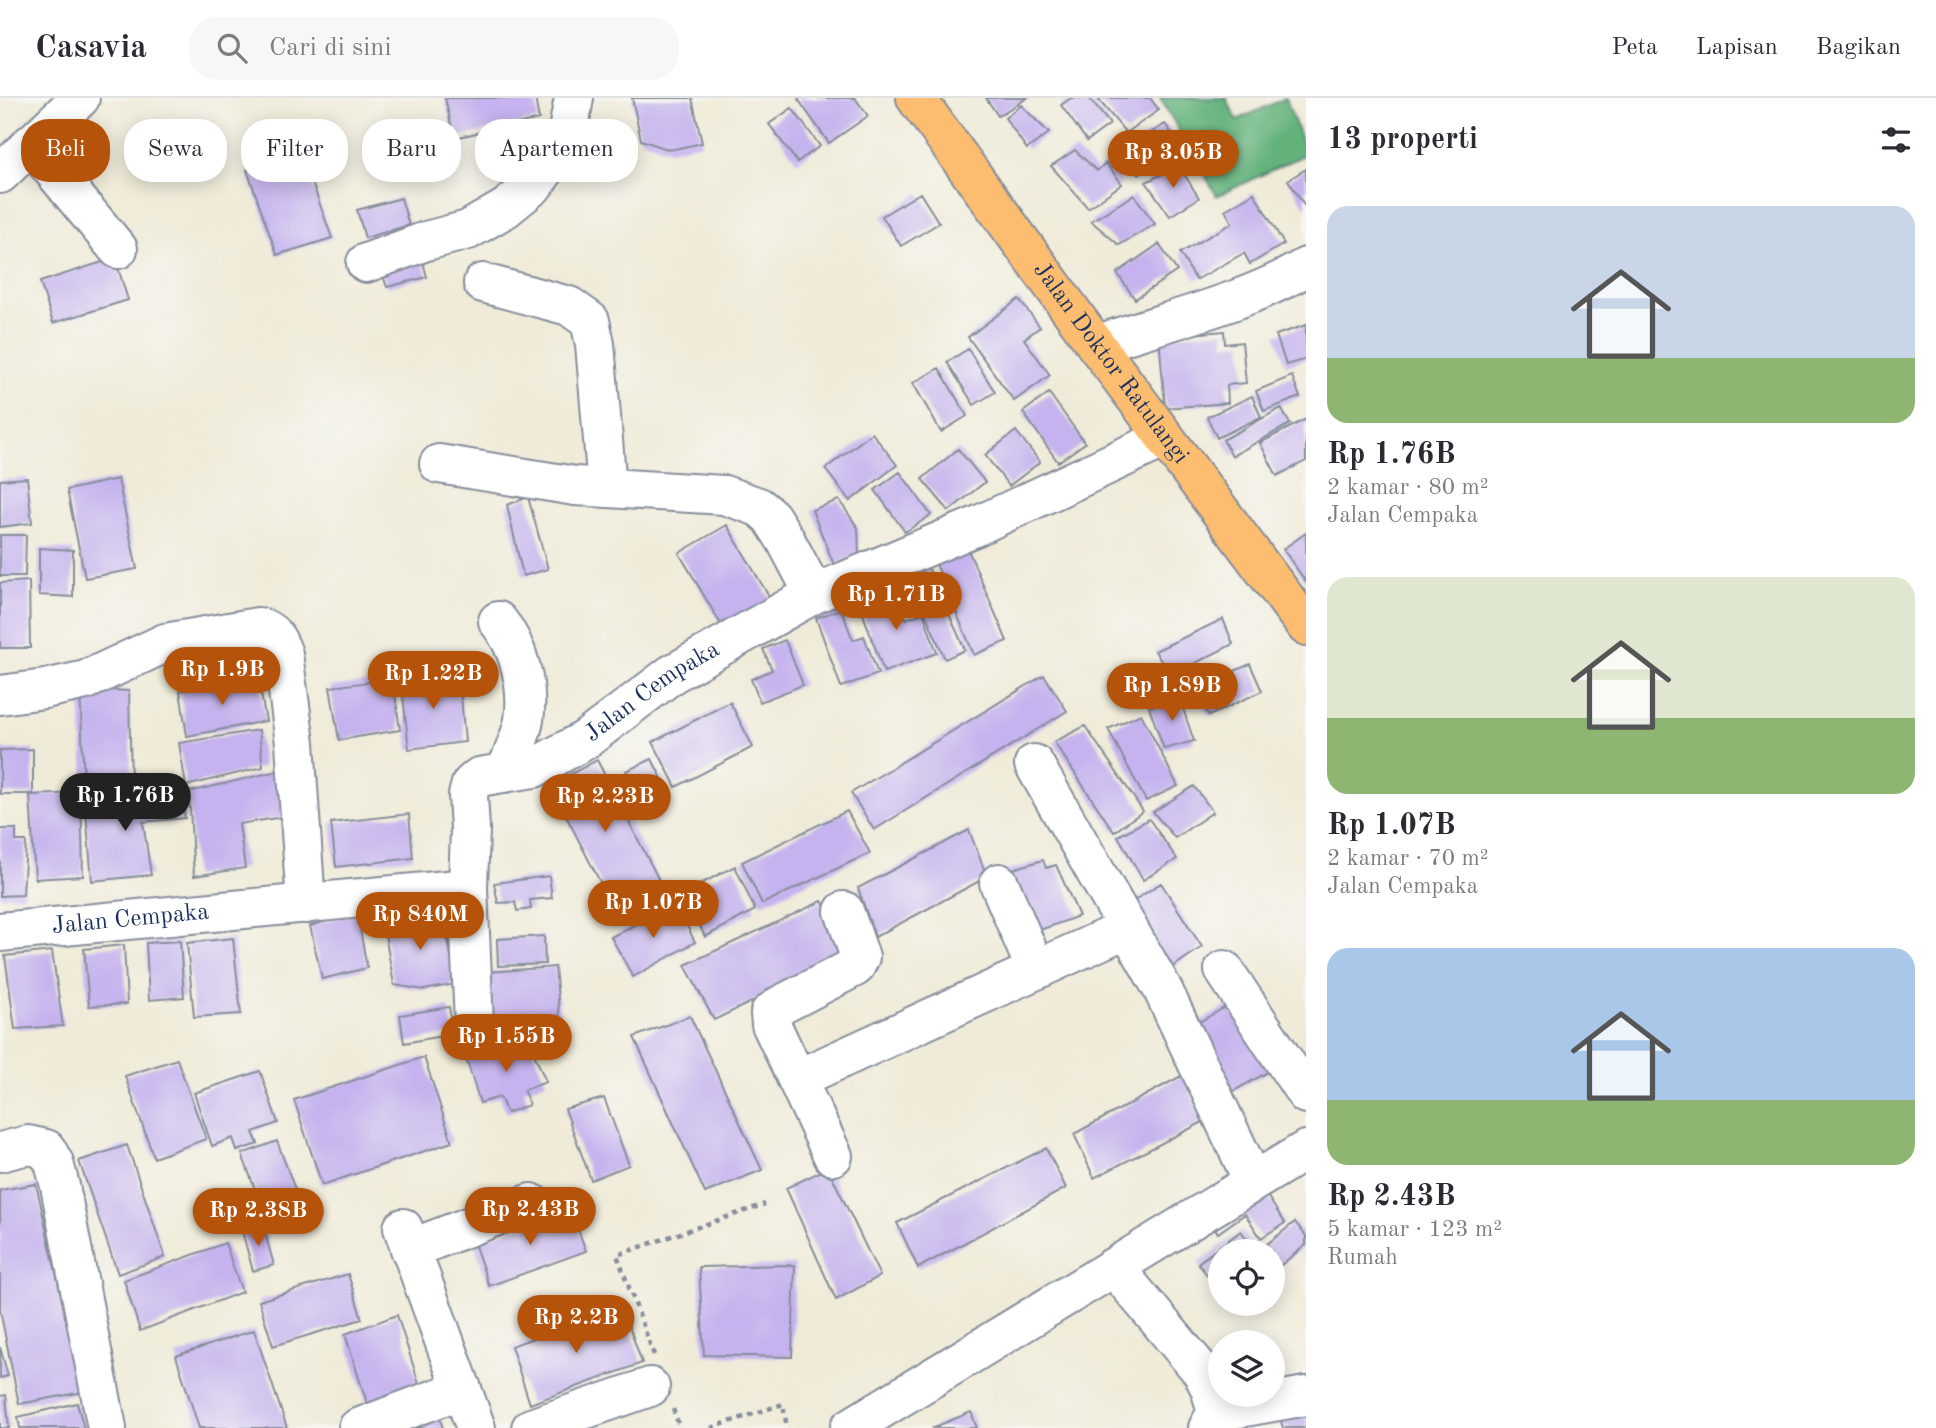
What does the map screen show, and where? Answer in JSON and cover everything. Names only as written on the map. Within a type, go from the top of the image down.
[{"type":"highway","name":"Jalan Doktor Ratulangi","points":[[916,98],[1306,626]]},
{"type":"street","points":[[58,119],[80,98]]},
{"type":"street","points":[[366,262],[468,230],[506,208],[533,186],[566,142],[574,98]]},
{"type":"street","points":[[0,174],[21,154]]},
{"type":"street","points":[[62,182],[118,249]]},
{"type":"street","points":[[1096,345],[1273,285],[1306,267]]},
{"type":"street","points":[[483,284],[569,306],[590,321],[607,488]]},
{"type":"street","name":"Jalan Cempaka","points":[[0,932],[468,888],[468,795],[471,784],[479,777],[534,768],[585,740],[672,674],[814,594],[977,526],[1165,438]]},
{"type":"street","points":[[439,464],[575,486],[724,495],[759,507],[771,517],[785,539],[814,594]]},
{"type":"street","points":[[498,621],[506,630],[517,652],[524,689],[524,720],[506,772]]},
{"type":"street","points":[[0,695],[45,690],[86,680],[165,643],[258,627],[267,629],[279,642],[283,654],[295,743],[306,904]]},
{"type":"street","points":[[1034,764],[1162,988],[1253,1181]]},
{"type":"street","points":[[999,883],[1036,970]]},
{"type":"street","points":[[468,888],[474,1024]]},
{"type":"street","points":[[833,1156],[771,1024],[770,1013],[855,967],[860,957],[844,911]]},
{"type":"street","points":[[797,1079],[1128,928]]},
{"type":"street","points":[[1224,970],[1306,1094]]},
{"type":"street","points":[[0,1152],[28,1145],[46,1149],[54,1163],[107,1428]]},
{"type":"street","points":[[850,1428],[1306,1150]]},
{"type":"street","points":[[476,1428],[406,1238],[531,1203]]},
{"type":"street","points":[[1114,1267],[1202,1372],[1210,1388],[1212,1420],[1306,1396]]},
{"type":"street","points":[[531,1428],[660,1386]]},
{"type":"street","points":[[358,1428],[462,1389]]},
{"type":"path","points":[[680,1428],[660,1386],[617,1255],[765,1204]]},
{"type":"path","points":[[711,1428],[783,1404],[787,1428]]},
{"type":"green space","points":[[1160,98],[1226,98],[1237,120],[1286,98],[1306,154],[1217,196]]},
{"type":"building","points":[[445,98],[535,98],[539,119],[475,119],[475,133],[461,136],[461,119],[450,119]]},
{"type":"building","points":[[632,98],[692,98],[702,143],[670,150],[641,140]]},
{"type":"building","points":[[855,98],[868,116],[829,143],[798,99]]},
{"type":"building","points":[[986,98],[1027,98],[998,116]]},
{"type":"building","points":[[1071,98],[1089,98],[1110,124],[1087,141],[1061,105]]},
{"type":"building","points":[[1097,98],[1150,98],[1159,110],[1126,133]]},
{"type":"building","points":[[1021,105],[1049,133],[1027,149],[1005,118]]},
{"type":"building","points":[[792,108],[820,146],[797,162],[769,124]]},
{"type":"building","points":[[1165,124],[1182,147],[1139,174],[1122,151]]},
{"type":"building","points":[[1075,150],[1097,171],[1106,163],[1122,184],[1088,208],[1051,166]]},
{"type":"building","points":[[1179,166],[1199,198],[1170,216],[1146,182]]},
{"type":"building","points":[[1306,169],[1306,208],[1288,180]]},
{"type":"building","points":[[251,182],[312,182],[332,238],[277,255]]},
{"type":"building","points":[[920,193],[939,223],[901,246],[882,216]]},
{"type":"building","points":[[1254,193],[1284,244],[1250,264],[1244,253],[1196,280],[1180,253],[1232,223],[1225,210]]},
{"type":"building","points":[[1134,195],[1155,224],[1119,245],[1091,221]]},
{"type":"building","points":[[401,198],[409,225],[365,238],[357,210]]},
{"type":"building","points":[[1159,244],[1177,271],[1135,299],[1117,273]]},
{"type":"building","points":[[420,251],[427,277],[387,287],[379,264]]},
{"type":"building","points":[[115,258],[128,300],[53,323],[40,282]]},
{"type":"building","points":[[1019,299],[1040,327],[1024,339],[1050,375],[1014,401],[968,337]]},
{"type":"building","points":[[1306,325],[1306,359],[1286,365],[1276,335]]},
{"type":"building","points":[[1224,331],[1225,344],[1242,342],[1246,383],[1227,385],[1228,403],[1165,408],[1159,337]]},
{"type":"building","points":[[968,349],[995,392],[974,405],[947,362]]},
{"type":"building","points":[[939,368],[967,416],[941,432],[913,383]]},
{"type":"building","points":[[1292,376],[1300,397],[1264,411],[1256,391]]},
{"type":"building","points":[[1049,393],[1085,443],[1058,462],[1023,412]]},
{"type":"building","points":[[1252,396],[1261,417],[1217,438],[1207,417]]},
{"type":"building","points":[[1281,408],[1290,424],[1232,456],[1223,440]]},
{"type":"building","points":[[1306,419],[1306,461],[1277,476],[1260,443]]},
{"type":"building","points":[[1016,431],[1040,462],[1009,486],[985,455]]},
{"type":"building","points":[[872,433],[897,465],[850,501],[825,469]]},
{"type":"building","points":[[958,449],[985,482],[949,511],[922,479]]},
{"type":"building","points":[[900,472],[931,515],[905,532],[875,490]]},
{"type":"building","points":[[27,478],[32,523],[0,527],[0,480]]},
{"type":"building","points":[[118,479],[137,569],[85,578],[67,490]]},
{"type":"building","points":[[528,497],[548,569],[523,576],[507,505]]},
{"type":"building","points":[[839,500],[858,528],[859,555],[834,565],[812,510]]},
{"type":"building","points":[[727,525],[771,600],[723,628],[679,553]]},
{"type":"building","points":[[1306,533],[1306,582],[1283,549]]},
{"type":"building","points":[[0,535],[26,535],[25,576],[0,576]]},
{"type":"building","points":[[966,545],[1007,641],[974,655],[934,559]]},
{"type":"building","points":[[39,548],[73,550],[73,597],[39,595]]},
{"type":"building","points":[[928,567],[965,650],[945,659],[909,576]]},
{"type":"building","points":[[29,581],[30,648],[0,648],[0,583]]},
{"type":"building","points":[[896,590],[906,619],[923,613],[937,653],[884,672],[859,603]]},
{"type":"building","points":[[841,609],[853,640],[864,636],[878,674],[841,687],[816,618]]},
{"type":"building","points":[[1223,619],[1233,644],[1170,676],[1155,651]]},
{"type":"building","points":[[785,640],[803,685],[760,702],[751,679],[772,670],[763,649]]},
{"type":"building","points":[[1250,664],[1262,691],[1209,716],[1193,690]]},
{"type":"building","points":[[459,673],[465,742],[409,749],[401,679]]},
{"type":"building","points":[[1044,675],[1067,711],[874,830],[851,793]]},
{"type":"building","points":[[258,678],[266,721],[187,736],[180,691]]},
{"type":"building","points":[[393,679],[400,730],[339,740],[330,687]]},
{"type":"building","points":[[80,689],[129,691],[131,784],[84,783]]},
{"type":"building","points":[[1179,697],[1194,741],[1164,749],[1149,707]]},
{"type":"building","points":[[730,702],[753,747],[676,787],[653,742]]},
{"type":"building","points":[[1141,714],[1178,786],[1146,801],[1108,729]]},
{"type":"building","points":[[1085,726],[1143,811],[1114,832],[1054,742]]},
{"type":"building","points":[[259,730],[263,767],[186,786],[179,743]]},
{"type":"building","points":[[33,749],[33,794],[0,794],[0,750]]},
{"type":"building","points":[[652,759],[669,793],[642,807],[626,771]]},
{"type":"building","points":[[597,760],[660,882],[613,907],[550,785]]},
{"type":"building","points":[[286,769],[295,815],[239,824],[245,868],[194,876],[189,792]]},
{"type":"building","points":[[1194,786],[1213,812],[1175,838],[1153,812]]},
{"type":"building","points":[[81,793],[83,876],[35,879],[30,795]]},
{"type":"building","points":[[181,794],[185,818],[143,822],[151,875],[92,881],[85,800]]},
{"type":"building","points":[[847,811],[870,853],[762,904],[742,862]]},
{"type":"building","points":[[409,814],[413,858],[336,867],[331,823]]},
{"type":"building","points":[[1149,819],[1177,859],[1143,880],[1118,836]]},
{"type":"building","points":[[0,829],[16,829],[16,841],[26,841],[23,895],[0,896]]},
{"type":"building","points":[[969,830],[987,877],[875,937],[858,888]]},
{"type":"building","points":[[1043,860],[1046,868],[1056,865],[1079,916],[1029,934],[1003,872]]},
{"type":"building","points":[[735,866],[755,910],[705,937],[685,892]]},
{"type":"building","points":[[549,876],[552,898],[530,900],[531,909],[517,911],[515,902],[498,903],[494,883]]},
{"type":"building","points":[[1161,883],[1202,947],[1171,968],[1129,904]]},
{"type":"building","points":[[822,901],[852,954],[714,1020],[685,965]]},
{"type":"building","points":[[676,904],[695,942],[633,977],[611,937]]},
{"type":"building","points":[[357,912],[367,968],[322,979],[310,926]]},
{"type":"building","points":[[443,912],[456,984],[424,990],[394,985],[383,923]]},
{"type":"building","points":[[544,936],[545,964],[498,966],[497,939]]},
{"type":"building","points":[[233,938],[241,1014],[194,1017],[187,943]]},
{"type":"building","points":[[180,941],[184,997],[149,1000],[146,943]]},
{"type":"building","points":[[124,945],[127,1004],[89,1006],[84,949]]},
{"type":"building","points":[[52,951],[63,1026],[15,1029],[5,956]]},
{"type":"building","points":[[555,967],[560,1021],[493,1026],[488,972]]},
{"type":"building","points":[[1229,1005],[1270,1071],[1232,1092],[1194,1025]]},
{"type":"building","points":[[449,1007],[453,1034],[404,1043],[400,1015]]},
{"type":"building","points":[[690,1016],[762,1170],[705,1193],[634,1037]]},
{"type":"building","points":[[527,1037],[546,1082],[524,1090],[529,1105],[507,1113],[500,1097],[480,1103],[466,1058]]},
{"type":"building","points":[[424,1057],[452,1142],[322,1185],[294,1100]]},
{"type":"building","points":[[177,1059],[206,1139],[154,1158],[125,1076]]},
{"type":"building","points":[[260,1071],[278,1123],[253,1132],[258,1144],[237,1151],[233,1138],[212,1146],[194,1093]]},
{"type":"building","points":[[1183,1075],[1203,1122],[1094,1178],[1074,1134]]},
{"type":"building","points":[[604,1098],[629,1165],[591,1180],[565,1109]]},
{"type":"building","points":[[277,1141],[297,1195],[262,1208],[242,1154]]},
{"type":"building","points":[[127,1145],[165,1257],[118,1274],[79,1161]]},
{"type":"building","points":[[1046,1148],[1066,1188],[918,1268],[897,1223]]},
{"type":"building","points":[[828,1168],[880,1276],[836,1300],[786,1188]]},
{"type":"building","points":[[36,1184],[83,1392],[19,1404],[0,1310],[0,1190]]},
{"type":"building","points":[[1260,1185],[1285,1223],[1261,1238],[1245,1214],[1218,1233],[1209,1219]]},
{"type":"building","points":[[570,1208],[586,1251],[489,1286],[474,1243]]},
{"type":"building","points":[[1295,1222],[1306,1236],[1306,1245],[1285,1262],[1285,1239],[1273,1239]]},
{"type":"building","points":[[263,1226],[274,1265],[253,1271],[242,1231]]},
{"type":"building","points":[[1241,1231],[1247,1239],[1230,1239]]},
{"type":"building","points":[[225,1243],[242,1292],[140,1331],[124,1280]]},
{"type":"building","points":[[1208,1256],[1208,1276],[1198,1263]]},
{"type":"building","points":[[795,1265],[792,1357],[704,1355],[699,1267]]},
{"type":"building","points":[[348,1274],[362,1319],[273,1346],[259,1301]]},
{"type":"building","points":[[622,1306],[642,1363],[530,1404],[511,1346]]},
{"type":"building","points":[[397,1315],[424,1399],[371,1416],[345,1334]]},
{"type":"building","points":[[254,1330],[287,1428],[199,1428],[176,1356]]},
{"type":"building","points":[[0,1347],[8,1376],[0,1378]]},
{"type":"building","points":[[6,1395],[9,1428],[0,1428],[0,1396]]},
{"type":"building","points":[[77,1403],[84,1428],[20,1428],[18,1417]]},
{"type":"building","points":[[1306,1404],[1306,1428],[1283,1428],[1278,1411]]},
{"type":"building","points":[[971,1412],[977,1428],[932,1428]]},
{"type":"building","points":[[438,1413],[443,1428],[396,1428]]}]
